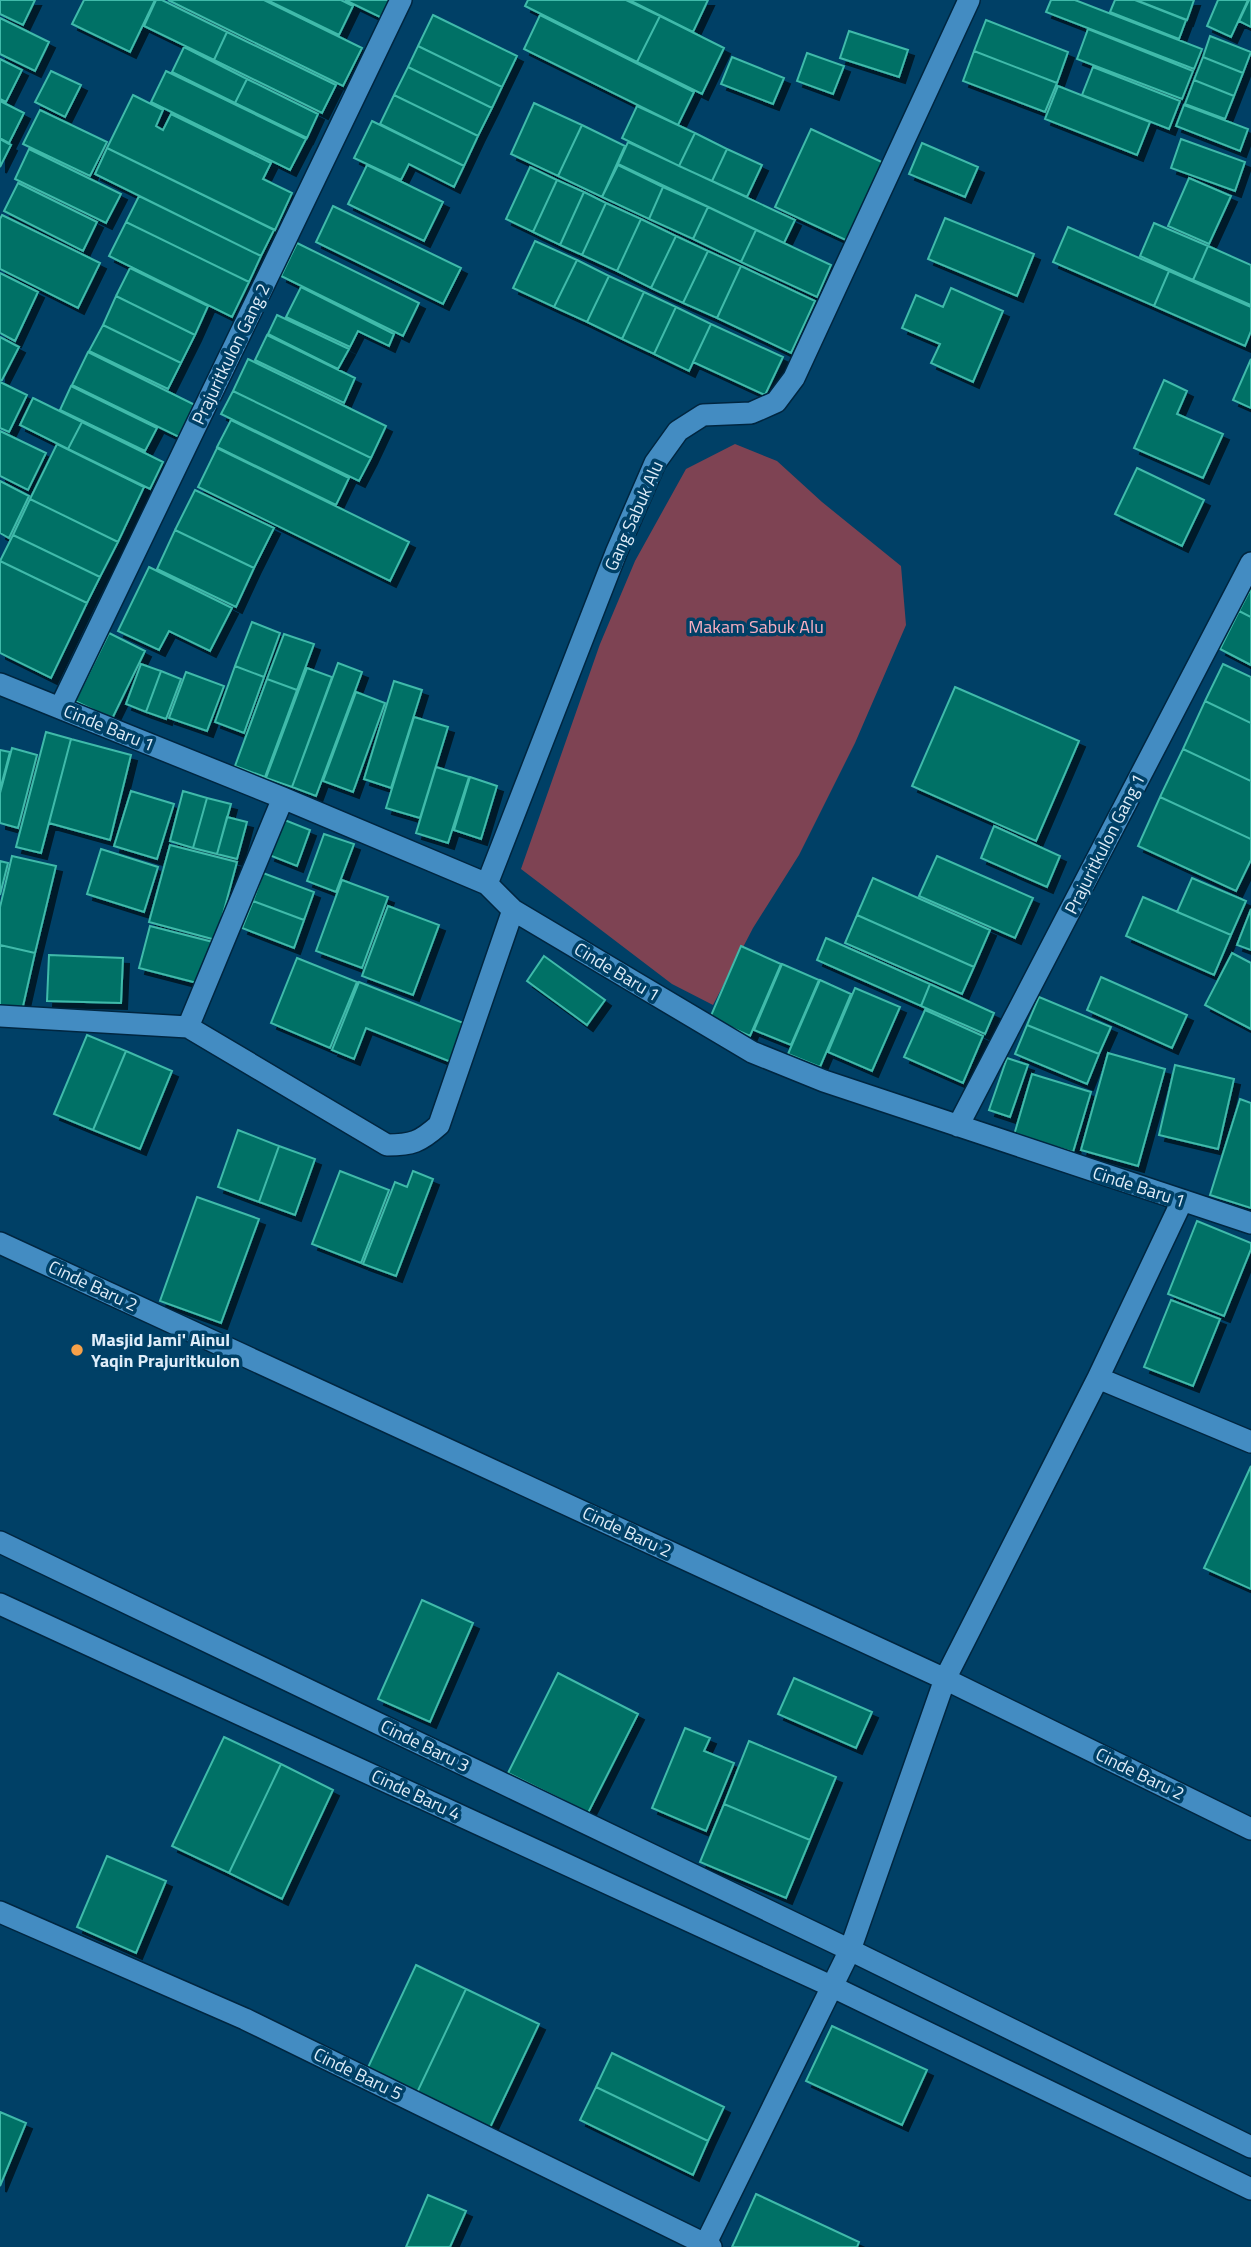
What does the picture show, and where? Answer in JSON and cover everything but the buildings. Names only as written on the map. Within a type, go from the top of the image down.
[{"type":"street","name":"Prajuritkulon Gang 2","points":[[60,708],[401,0]]},
{"type":"street","name":"Gang Sabuk Alu","points":[[487,884],[616,553],[655,463],[678,431],[703,415],[751,413],[776,402],[794,378],[969,0]]},
{"type":"street","name":"Prajuritkulon Gang 1","points":[[958,1126],[1251,563]]},
{"type":"street","name":"Cinde Baru 1","points":[[0,684],[284,798],[487,884],[513,910],[752,1052],[824,1081],[1251,1223]]},
{"type":"street","points":[[188,1027],[284,798]]},
{"type":"street","points":[[0,1016],[188,1027],[387,1145],[408,1145],[423,1139],[439,1125],[513,910]]},
{"type":"street","points":[[707,2246],[850,1950],[945,1679],[1098,1378],[1182,1201]]},
{"type":"street","name":"Cinde Baru 2","points":[[0,1243],[945,1679],[1251,1829]]},
{"type":"street","points":[[1098,1378],[1251,1442]]},
{"type":"street","name":"Cinde Baru 3","points":[[0,1542],[850,1950],[1251,2147]]},
{"type":"street","name":"Cinde Baru 4","points":[[0,1604],[833,1987],[1251,2189]]},
{"type":"street","name":"Cinde Baru 5","points":[[0,1912],[246,2019],[707,2246]]},
{"type":"green space","name":"Makam Sabuk Alu","points":[[735,444],[777,461],[822,502],[901,566],[906,625],[855,743],[799,855],[753,928],[713,1005],[672,984],[521,869],[600,644],[635,561],[686,469]]},
{"type":"place","name":"Masjid Jami' Ainul Yaqin Prajuritkulon","points":[[77,1350]]}]
